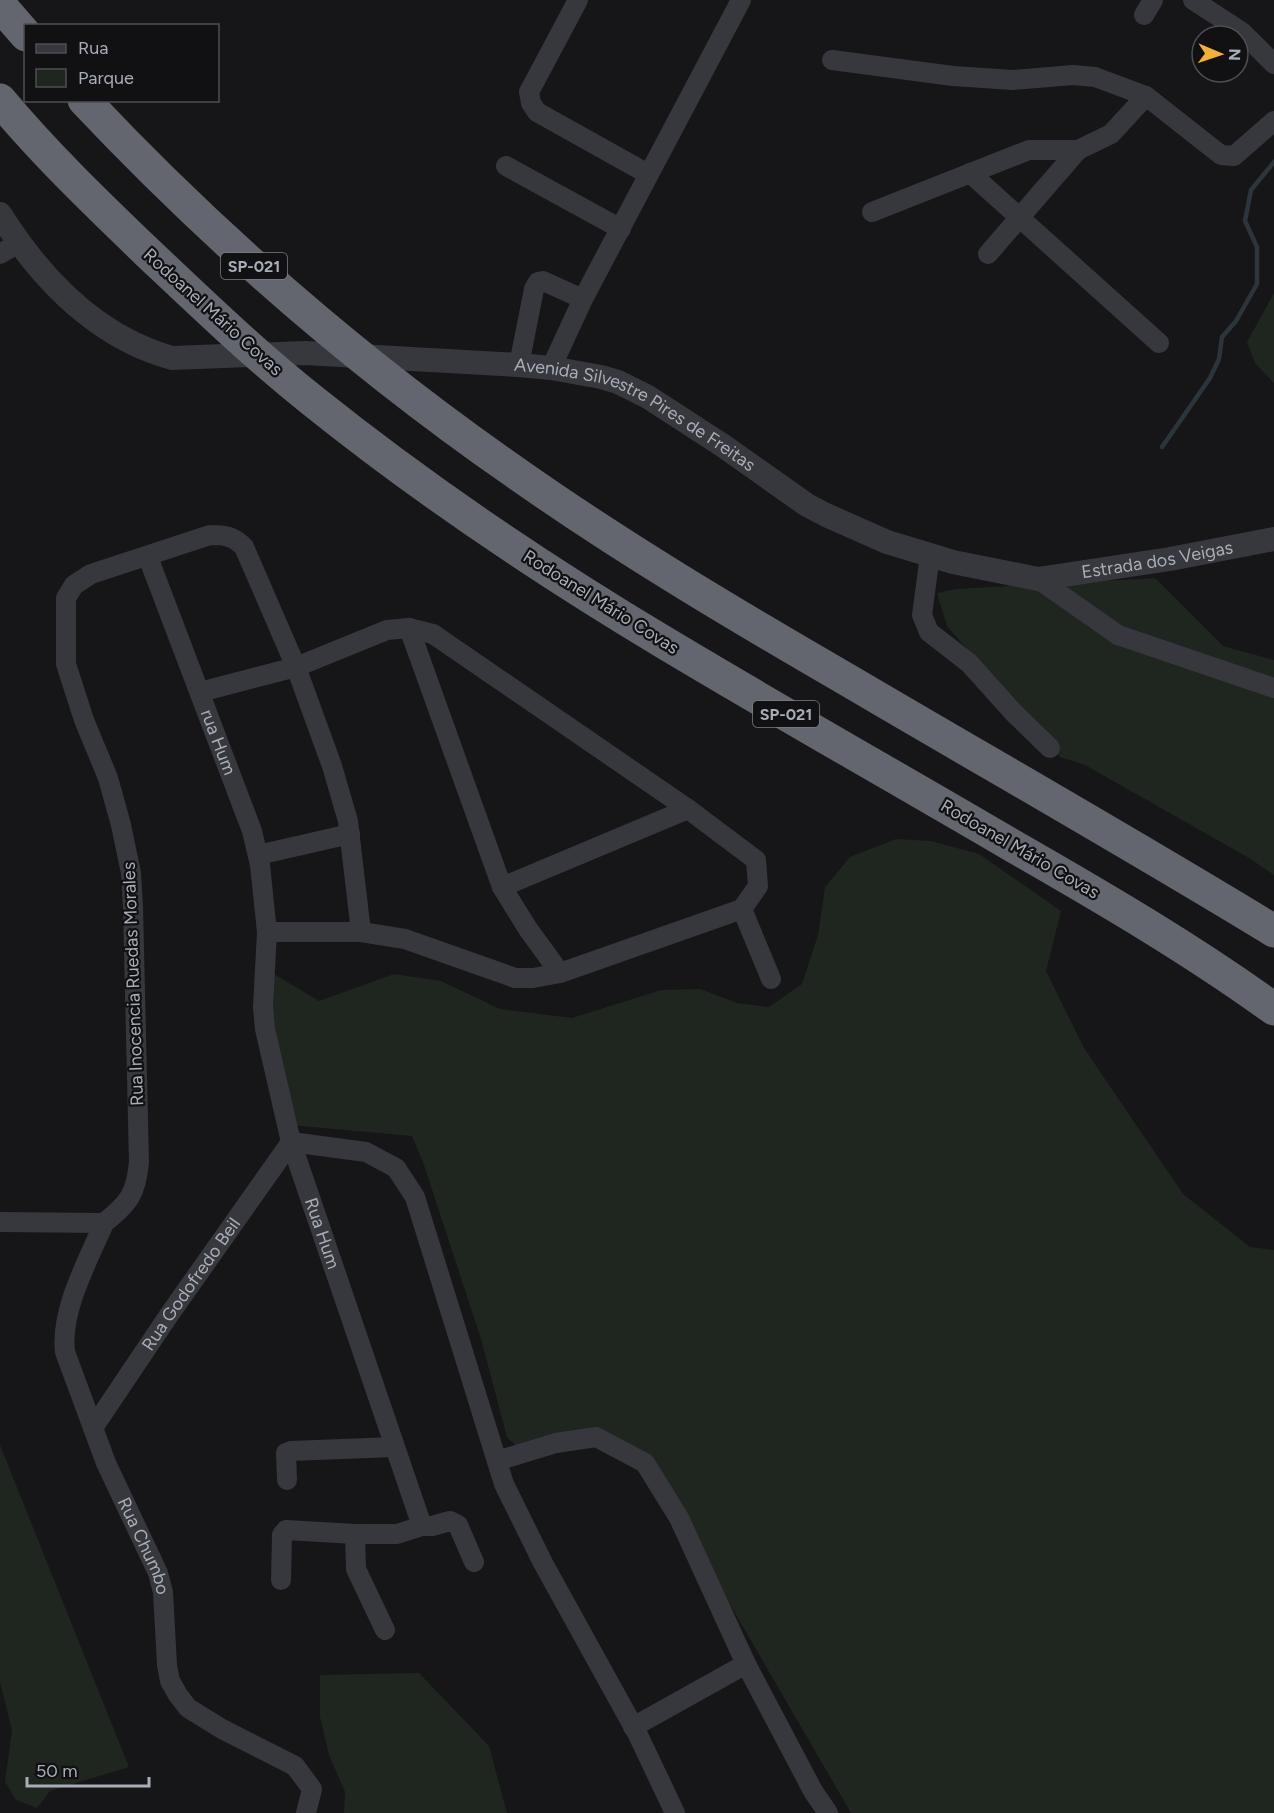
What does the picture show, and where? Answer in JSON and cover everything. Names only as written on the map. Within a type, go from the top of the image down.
[{"type":"highway","points":[[0,5],[24,33]]},
{"type":"highway","name":"Rodoanel Mário Covas","points":[[0,100],[102,209],[211,314],[311,400],[495,536],[615,612],[1105,899],[1188,950],[1274,1009]]},
{"type":"highway","name":"SP-021","points":[[86,102],[138,158],[257,269],[352,350],[437,416],[531,484],[704,597],[1274,932]]},
{"type":"street","points":[[578,0],[529,92],[531,103],[537,112],[648,174]]},
{"type":"street","points":[[551,368],[583,299],[741,0]]},
{"type":"street","points":[[1193,0],[1242,32],[1274,64]]},
{"type":"street","points":[[832,60],[953,76],[1013,80],[1073,75],[1095,77],[1146,96],[1221,155],[1234,156],[1274,121]]},
{"type":"street","points":[[988,254],[1078,150],[1111,134],[1146,96]]},
{"type":"street","points":[[872,212],[1029,150],[1078,150]]},
{"type":"street","points":[[506,166],[621,229]]},
{"type":"street","points":[[970,173],[1158,344]]},
{"type":"street","name":"Avenida Silvestre Pires de Freitas","points":[[0,214],[9,249],[71,303],[99,323],[154,353],[172,357],[197,358],[305,353],[519,365],[601,377],[631,387],[722,445],[807,505],[826,515],[887,542],[953,562],[1038,579],[1118,635],[1274,688]]},
{"type":"street","points":[[519,365],[537,282],[543,281],[583,299]]},
{"type":"street","points":[[148,557],[210,536],[223,535],[235,538],[244,547],[296,667],[332,766],[348,821],[361,932]]},
{"type":"street","name":"Estrada dos Veigas","points":[[1038,579],[1170,559],[1274,539]]},
{"type":"street","points":[[930,555],[922,615],[928,632],[969,663],[1050,748]]},
{"type":"street","name":"Rua Inocencia Ruedas Morales","points":[[104,1223],[122,1209],[131,1197],[137,1182],[140,1162],[131,873],[108,778],[84,720],[66,664],[66,598],[74,585],[91,574],[148,557]]},
{"type":"street","name":"rua Hum","points":[[148,557],[252,831],[258,855],[267,933]]},
{"type":"street","points":[[409,628],[502,887],[528,929],[560,973]]},
{"type":"street","points":[[200,692],[296,667],[387,630],[409,628],[433,634],[688,809],[756,860],[758,886],[742,909],[560,973],[533,978],[514,978],[405,939],[361,932],[267,933]]},
{"type":"street","points":[[502,887],[688,809]]},
{"type":"street","points":[[258,855],[350,834]]},
{"type":"street","points":[[742,909],[771,979]]},
{"type":"street","name":"Rua Hum","points":[[267,933],[263,1007],[265,1029],[291,1142],[422,1526]]},
{"type":"street","points":[[291,1142],[366,1152],[396,1168],[415,1197],[504,1484],[543,1563],[633,1727],[675,1813]]},
{"type":"street","name":"Rua Godofredo Beil","points":[[93,1428],[169,1315],[291,1142]]},
{"type":"street","points":[[0,1222],[104,1223]]},
{"type":"street","name":"Rua Chumbo","points":[[104,1223],[66,1316],[63,1336],[70,1370],[106,1463],[158,1574],[164,1592],[167,1665],[170,1681],[188,1708],[222,1729],[295,1766],[312,1788],[306,1813]]},
{"type":"street","points":[[497,1461],[556,1443],[596,1437],[645,1463],[679,1518],[746,1664],[813,1791],[828,1813]]},
{"type":"street","points":[[287,1480],[286,1453],[291,1451],[394,1447]]},
{"type":"street","points":[[281,1581],[282,1535],[286,1530],[355,1534],[396,1533],[450,1521],[458,1525],[474,1562]]},
{"type":"street","points":[[355,1534],[356,1569],[385,1630]]},
{"type":"street","points":[[633,1727],[746,1664]]},
{"type":"green space","points":[[1274,293],[1274,383],[1255,363],[1247,342]]},
{"type":"green space","points":[[1155,578],[1223,646],[1274,660],[1274,875],[1249,858],[1085,765],[1060,757],[947,626],[937,593],[956,589]]},
{"type":"green space","points":[[896,839],[931,841],[979,854],[1061,911],[1046,971],[1084,1048],[1183,1194],[1250,1247],[1274,1250],[1274,1813],[851,1813],[685,1527],[645,1463],[596,1437],[523,1453],[507,1437],[481,1339],[423,1162],[412,1136],[290,1125],[268,1029],[269,971],[319,1001],[394,974],[441,981],[500,1009],[572,1018],[661,990],[700,989],[737,1003],[769,1007],[802,984],[818,935],[825,887],[850,857]]},
{"type":"green space","points":[[0,1445],[129,1767],[50,1791],[37,1808],[16,1800],[5,1782],[12,1730],[0,1682]]},
{"type":"green space","points":[[419,1673],[489,1746],[507,1813],[344,1813],[345,1792],[329,1755],[320,1717],[320,1675]]},
{"type":"waterway","points":[[1162,447],[1210,378],[1219,359],[1222,337],[1236,321],[1257,284],[1257,247],[1245,221],[1251,190],[1274,162]]}]
